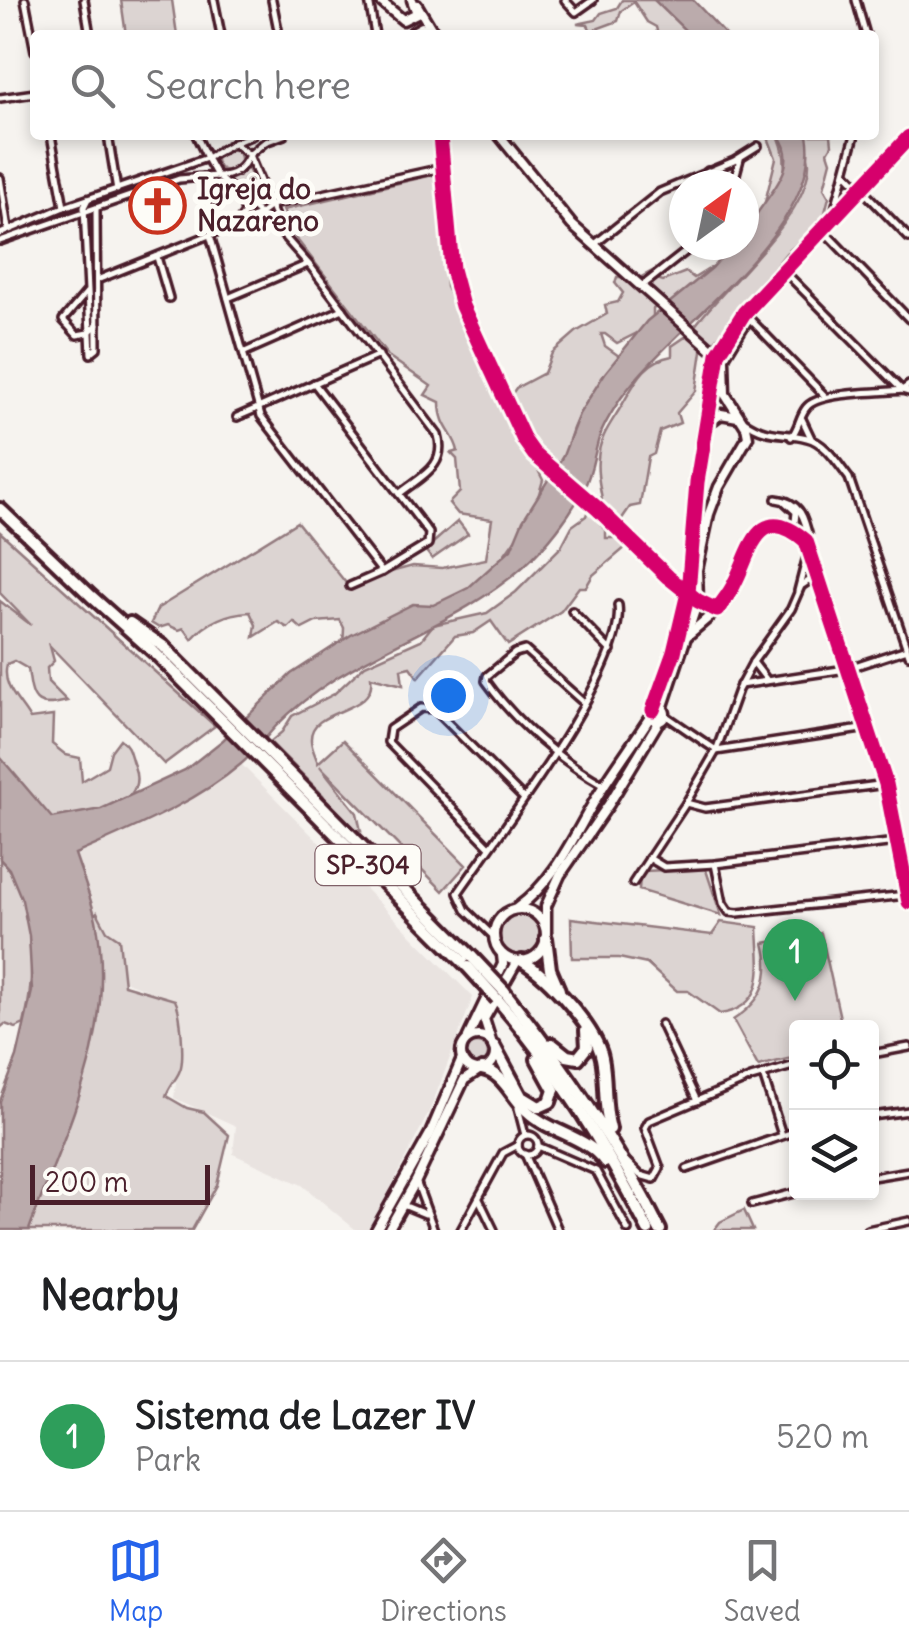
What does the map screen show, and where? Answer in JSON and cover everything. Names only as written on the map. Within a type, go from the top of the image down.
[{"type":"highway","name":"SP-304","points":[[0,508],[90,596],[229,719],[470,962],[554,1071],[648,1230]]},
{"type":"highway","points":[[546,935],[550,969],[564,1000]]},
{"type":"highway","points":[[519,961],[540,973],[564,1000],[601,1054],[603,1106],[614,1144]]},
{"type":"highway","name":"SP-304","points":[[500,997],[518,1008],[550,1048],[614,1144],[660,1230]]},
{"type":"highway","points":[[492,1043],[527,1102],[539,1108],[550,1102],[554,1096],[553,1082],[500,997]]},
{"type":"highway","points":[[518,1008],[555,1048],[571,1058],[578,1058],[585,1051],[588,1036],[584,1024]]},
{"type":"highway","points":[[480,1070],[499,1076],[525,1110],[549,1128],[596,1150],[648,1230]]},
{"type":"street","points":[[26,0],[31,30]]},
{"type":"street","points":[[84,0],[89,30]]},
{"type":"street","points":[[214,0],[220,30]]},
{"type":"street","points":[[272,0],[278,30]]},
{"type":"street","points":[[369,0],[374,30]]},
{"type":"street","points":[[565,0],[579,12],[593,0]]},
{"type":"street","points":[[856,0],[865,30]]},
{"type":"street","points":[[373,16],[381,1],[411,30]]},
{"type":"street","points":[[403,20],[417,13],[414,2]]},
{"type":"street","points":[[414,2],[433,30]]},
{"type":"street","points":[[0,98],[30,94]]},
{"type":"street","points":[[493,936],[500,917],[538,894],[604,785],[658,714],[688,593],[696,490],[721,357],[752,306],[909,137]]},
{"type":"street","points":[[51,140],[64,208]]},
{"type":"street","points":[[109,140],[117,190]]},
{"type":"street","points":[[198,140],[211,171],[282,234],[435,429],[442,450],[440,459],[400,494]]},
{"type":"street","points":[[9,234],[64,208],[207,158],[241,140]]},
{"type":"street","points":[[0,237],[179,179],[217,176],[240,169],[249,155],[270,140]]},
{"type":"street","points":[[440,140],[452,269],[462,306],[515,425],[534,454],[551,470],[668,577],[717,610]]},
{"type":"street","points":[[388,1230],[464,1080],[494,1061],[484,1019],[519,961],[538,954],[546,935],[546,906],[560,875],[609,804],[658,714],[698,600],[707,522],[717,494],[747,444],[746,426],[725,394],[721,357],[572,225],[502,140]]},
{"type":"street","points":[[830,224],[854,140]]},
{"type":"street","points":[[234,143],[249,155],[282,234]]},
{"type":"street","points":[[710,170],[758,146]]},
{"type":"street","points":[[737,170],[740,156]]},
{"type":"street","points":[[97,280],[259,215],[272,205],[442,168]]},
{"type":"street","points":[[847,174],[909,238]]},
{"type":"street","points":[[0,178],[9,234]]},
{"type":"street","points":[[594,245],[643,203],[669,190]]},
{"type":"street","points":[[88,199],[86,293],[91,354],[97,348],[96,208]]},
{"type":"street","points":[[237,224],[244,213],[242,200]]},
{"type":"street","points":[[823,230],[909,319]]},
{"type":"street","points":[[210,234],[260,416],[382,572]]},
{"type":"street","points":[[157,257],[170,298]]},
{"type":"street","points":[[642,286],[675,260]]},
{"type":"street","points":[[228,298],[308,264]]},
{"type":"street","points":[[784,271],[907,389]]},
{"type":"street","points":[[86,293],[63,320],[77,335],[97,326]]},
{"type":"street","points":[[245,352],[343,309]]},
{"type":"street","points":[[747,316],[826,397]]},
{"type":"street","points":[[237,417],[379,355]]},
{"type":"street","points":[[314,383],[428,531],[429,542],[382,572],[350,586]]},
{"type":"street","points":[[791,437],[807,406],[826,397],[907,389]]},
{"type":"street","points":[[708,426],[721,414],[738,417],[763,433],[811,438]]},
{"type":"street","points":[[740,684],[846,669],[908,652],[848,478],[832,456],[811,438],[802,419]]},
{"type":"street","points":[[696,490],[706,496],[717,494]]},
{"type":"street","points":[[688,635],[717,610],[734,586],[753,538],[764,529],[786,528],[795,522],[796,512],[776,499]]},
{"type":"street","points":[[715,864],[723,903],[729,912],[738,914],[908,897],[886,784],[846,669],[802,513],[791,502],[766,500]]},
{"type":"street","points":[[786,528],[806,541],[814,557]]},
{"type":"street","points":[[633,883],[716,751],[740,684],[791,609],[807,556],[806,541]]},
{"type":"street","points":[[668,577],[689,577],[700,559]]},
{"type":"street","points":[[798,592],[804,583],[820,581]]},
{"type":"street","points":[[376,1230],[430,1134],[462,1059],[462,1047],[503,964],[493,936],[466,910],[458,893],[555,753],[605,669],[620,620],[618,605]]},
{"type":"street","points":[[572,611],[610,651]]},
{"type":"street","points":[[584,703],[525,650],[514,652],[488,674],[486,681],[555,753],[604,785]]},
{"type":"street","points":[[753,662],[766,680]]},
{"type":"street","points":[[489,846],[388,742],[390,728],[404,717],[430,707],[523,798]]},
{"type":"street","points":[[658,714],[716,751],[868,728]]},
{"type":"street","points":[[686,803],[705,808],[886,784]]},
{"type":"street","points":[[648,858],[664,866],[715,864],[896,842]]},
{"type":"street","points":[[518,908],[536,914],[546,935]]},
{"type":"street","points":[[502,955],[519,961]]},
{"type":"street","points":[[661,1024],[696,1101]]},
{"type":"street","points":[[466,1041],[480,1036],[492,1043]]},
{"type":"street","points":[[879,1053],[909,1047]]},
{"type":"street","points":[[462,1059],[469,1067],[480,1070]]},
{"type":"street","points":[[621,1156],[640,1175],[654,1179],[660,1168],[646,1125],[696,1101],[789,1067]]},
{"type":"street","points":[[763,1074],[782,1135]]},
{"type":"street","points":[[461,1230],[503,1154],[525,1136],[522,1114],[509,1092]]},
{"type":"street","points":[[879,1115],[909,1111]]},
{"type":"street","points":[[688,1169],[789,1133]]},
{"type":"street","points":[[525,1136],[534,1138],[538,1146],[596,1171],[628,1230]]},
{"type":"street","points":[[518,1145],[526,1154],[558,1230]]},
{"type":"street","points":[[526,1154],[538,1146]]},
{"type":"street","points":[[879,1176],[909,1171]]},
{"type":"street","points":[[416,1180],[434,1230]]},
{"type":"street","points":[[752,1204],[789,1194]]},
{"type":"street","points":[[480,1199],[494,1230]]},
{"type":"street","points":[[402,1205],[428,1216]]},
{"type":"street","points":[[867,1230],[909,1221]]},
{"type":"shaded area","points":[[121,0],[172,0],[176,30],[125,30]]},
{"type":"shaded area","points":[[622,0],[659,0],[685,30],[657,30],[634,2],[621,11],[618,21],[594,30],[577,24],[596,20],[601,13],[617,8]]},
{"type":"shaded area","points":[[654,0],[693,0],[721,30],[685,30]]},
{"type":"shaded area","points":[[769,140],[780,140],[785,168],[781,188],[762,214],[776,158]]},
{"type":"shaded area","points":[[780,140],[807,140],[806,170],[793,205],[759,252],[759,211],[786,164]]},
{"type":"shaded area","points":[[800,140],[832,140],[824,188],[829,197],[823,220],[786,253],[702,351],[696,391],[677,413],[680,423],[660,431],[654,454],[648,457],[640,505],[630,507],[621,520],[608,513],[598,517],[606,538],[620,538],[626,547],[593,575],[586,587],[579,587],[561,611],[508,645],[491,621],[473,633],[455,636],[418,678],[410,667],[401,669],[403,685],[371,677],[364,699],[320,721],[313,729],[311,743],[318,763],[343,740],[466,865],[443,891],[320,766],[357,813],[361,831],[346,824],[270,742],[292,716],[334,694],[365,665],[421,640],[433,625],[487,613],[516,592],[561,547],[572,526],[586,516],[589,506],[602,499],[600,445],[634,384],[653,363],[672,356],[672,346],[688,335],[754,260],[759,260],[759,254],[794,208],[805,186],[809,164]]},
{"type":"shaded area","points":[[228,147],[237,150],[237,168],[228,171],[219,168],[216,159],[219,150]]},
{"type":"shaded area","points":[[248,169],[265,201],[257,206],[225,179]]},
{"type":"shaded area","points":[[437,174],[446,287],[498,401],[507,401],[516,388],[544,373],[552,353],[576,332],[607,314],[605,305],[618,302],[623,293],[615,283],[617,277],[627,277],[632,282],[667,263],[657,279],[663,281],[686,272],[694,278],[727,260],[673,305],[664,303],[653,309],[653,318],[641,331],[617,343],[601,334],[605,346],[619,356],[576,421],[570,436],[568,465],[534,462],[543,480],[533,514],[485,582],[343,649],[344,628],[340,620],[316,622],[302,629],[294,622],[288,628],[278,622],[254,637],[256,625],[250,612],[218,620],[192,639],[184,628],[159,628],[151,623],[158,608],[297,522],[350,588],[413,566],[442,568],[486,559],[492,519],[458,514],[449,503],[460,492],[457,459],[451,453],[458,451],[442,418],[440,402],[425,395],[431,386],[388,356],[295,237],[283,210]]},
{"type":"shaded area","points":[[719,260],[752,260],[621,398],[601,433],[578,499],[533,558],[481,599],[321,688],[284,719],[241,764],[203,791],[75,854],[96,920],[101,962],[94,1041],[85,1079],[29,1230],[0,1230],[0,1101],[17,1057],[32,991],[29,936],[22,900],[9,869],[0,859],[0,757],[52,818],[101,809],[185,770],[223,740],[291,674],[351,635],[413,604],[433,605],[468,588],[511,549],[523,520],[563,456],[579,414],[605,373],[647,321]]},
{"type":"shaded area","points":[[458,521],[468,534],[432,559],[425,550]]},
{"type":"shaded area","points":[[0,532],[215,726],[164,764],[50,646],[54,661],[47,668],[48,682],[67,701],[47,704],[36,700],[28,669],[14,661],[7,664],[12,693],[30,719],[53,716],[52,744],[66,755],[80,758],[82,781],[107,766],[120,739],[126,745],[136,781],[132,793],[109,808],[52,820],[0,777],[0,601],[31,625],[0,593]]},
{"type":"shaded area","points":[[241,764],[473,997],[430,1110],[369,1230],[356,1230],[302,1185],[233,1154],[236,1126],[174,1098],[182,1039],[160,1023],[170,999],[101,972],[75,854],[145,823]]},
{"type":"shaded area","points":[[0,859],[21,894],[30,938],[28,1005],[24,1024],[16,1028],[5,1024],[0,1028]]},
{"type":"shaded area","points":[[702,868],[721,915],[639,890],[640,876],[645,871]]},
{"type":"shaded area","points":[[97,912],[107,931],[119,939],[124,985],[175,1000],[182,1061],[166,1096],[204,1112],[229,1135],[217,1185],[192,1230],[17,1230],[92,917]]},
{"type":"shaded area","points":[[520,912],[536,919],[543,935],[536,951],[520,958],[504,951],[497,935],[504,919]]},
{"type":"shaded area","points":[[571,918],[712,935],[721,922],[758,927],[760,968],[754,992],[747,1002],[720,1014],[688,991],[677,991],[647,964],[619,958],[572,958]]},
{"type":"shaded area","points":[[821,933],[840,1020],[789,1020],[789,1059],[758,1066],[733,1020],[752,1005],[763,987],[767,967],[764,943]]},
{"type":"shaded area","points":[[477,1043],[485,1046],[485,1062],[477,1065],[469,1062],[466,1054],[469,1046]]},
{"type":"shaded area","points":[[744,1210],[753,1230],[714,1230],[720,1222]]},
{"type":"cycle path","points":[[653,710],[674,652],[688,593],[697,482],[718,354],[744,313],[909,137]]},
{"type":"cycle path","points":[[440,140],[452,269],[462,306],[534,454],[668,577],[698,601],[717,610],[758,534],[777,526],[806,541],[886,784],[909,902]]},
{"type":"place","name":"Igreja do Nazareno","points":[[158,205]]},
{"type":"place","name":"Sistema de Lazer IV","points":[[795,1001]]}]
